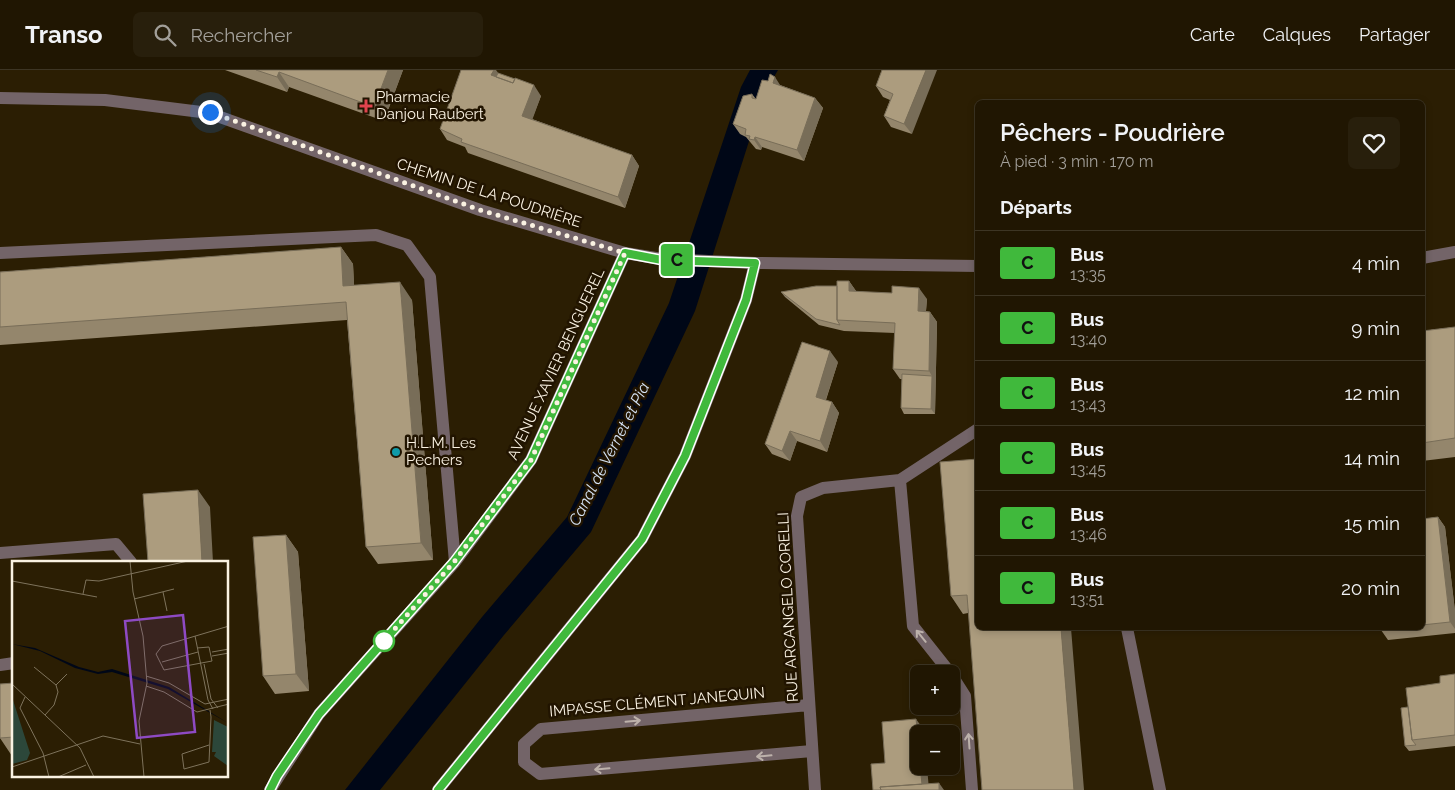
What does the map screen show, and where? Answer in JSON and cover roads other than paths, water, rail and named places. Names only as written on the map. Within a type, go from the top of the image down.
[{"type":"street","name":"CHEMIN DE LA POUDRIÈRE","points":[[0,98],[105,100],[210,112],[480,210],[625,253],[662,260],[975,266]]},
{"type":"street","points":[[0,253],[376,235],[407,246],[430,277],[454,562]]},
{"type":"street","points":[[1425,257],[1455,252]]},
{"type":"street","name":"AVENUE XAVIER BENGUEREL","points":[[270,790],[277,776],[319,714],[454,562],[531,460],[625,253]]},
{"type":"street","points":[[438,790],[642,539],[685,456],[746,300],[755,263]]},
{"type":"street","name":"RUE ARCANGELO CORELLI","points":[[815,790],[797,516],[801,497],[823,488],[900,480],[975,431]]},
{"type":"street","points":[[900,480],[913,626],[944,665]]},
{"type":"street","points":[[0,553],[116,544],[130,561]]},
{"type":"street","points":[[1127,630],[1160,790]]},
{"type":"street","points":[[960,688],[965,696],[972,790]]},
{"type":"street","name":"IMPASSE CLÉMENT JANEQUIN","points":[[809,705],[541,729],[524,744],[524,762],[540,774],[812,751]]},
{"type":"water","name":"Canal de Vernet et Pia","points":[[750,70],[778,70],[764,94],[695,311],[591,532],[504,635],[380,790],[345,790],[482,617],[567,517],[669,303],[741,87]]},
{"type":"place","name":"Pharmacie Danjou Raubert","points":[[366,106]]},
{"type":"place","name":"H.L.M. Les Pechers","points":[[396,452]]}]
